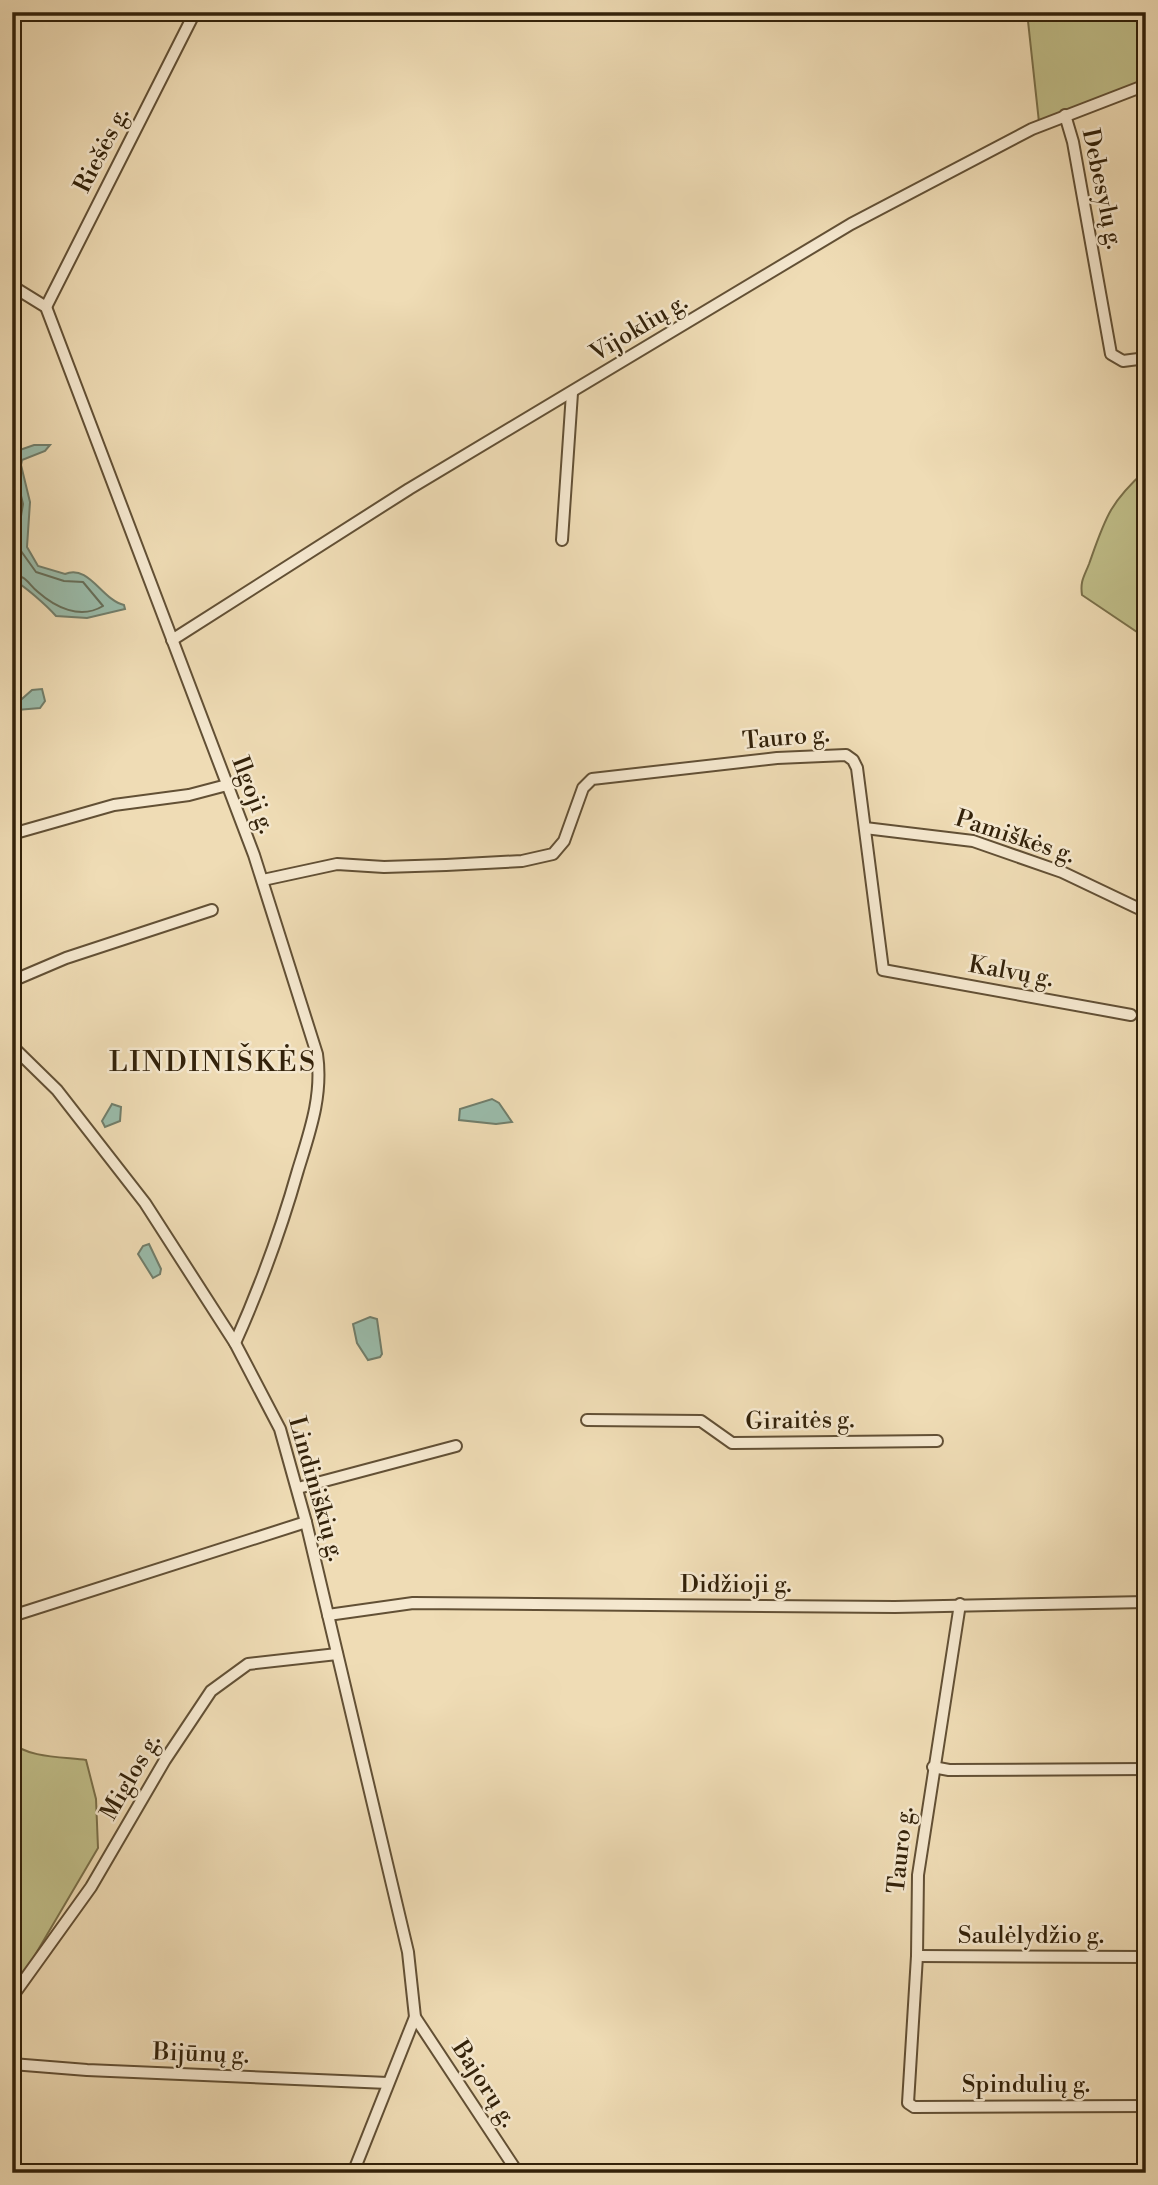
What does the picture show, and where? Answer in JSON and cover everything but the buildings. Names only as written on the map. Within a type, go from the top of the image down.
[{"type":"street","name":"Riešės g.","points":[[46,307],[195,12]]},
{"type":"street","name":"Vijoklių g.","points":[[172,640],[409,489],[851,224],[1032,129],[1146,85]]},
{"type":"street","name":"Debesylų g.","points":[[1065,116],[1073,142],[1111,354],[1123,360],[1146,358]]},
{"type":"street","points":[[12,286],[46,307]]},
{"type":"street","name":"Ilgoji g.","points":[[46,307],[262,880],[317,1054],[320,1087],[278,1238],[235,1343]]},
{"type":"street","points":[[562,540],[572,393]]},
{"type":"street","name":"Tauro g.","points":[[262,880],[337,864],[384,867],[522,861],[553,854],[564,841],[583,788],[592,779],[777,758],[846,755],[853,760],[857,768],[883,970]]},
{"type":"street","points":[[12,834],[114,804],[189,795],[227,785]]},
{"type":"street","name":"Pamiškės g.","points":[[865,828],[973,841],[1062,872],[1146,912]]},
{"type":"street","points":[[12,981],[66,958],[212,910]]},
{"type":"street","name":"Kalvų g.","points":[[883,970],[1131,1015]]},
{"type":"street","name":"Lindiniškių g.","points":[[12,1046],[57,1090],[145,1203],[235,1343],[280,1429],[298,1488],[408,1952],[415,2017]]},
{"type":"street","name":"Giraitės g.","points":[[587,1420],[701,1421],[732,1443],[937,1441]]},
{"type":"street","points":[[298,1488],[456,1446]]},
{"type":"street","points":[[12,1616],[306,1522]]},
{"type":"street","name":"Didžioji g.","points":[[328,1615],[413,1603],[682,1607],[1146,1602]]},
{"type":"street","name":"Tauro g.","points":[[908,2103],[917,1956],[918,1875],[960,1605]]},
{"type":"street","name":"Miglos g.","points":[[12,1997],[92,1887],[165,1760],[211,1691],[247,1664],[337,1654]]},
{"type":"street","points":[[933,1767],[949,1770],[1146,1769]]},
{"type":"street","name":"Saulėlydžio g.","points":[[917,1956],[1146,1957]]},
{"type":"street","points":[[353,2173],[415,2017]]},
{"type":"street","name":"Bajorų g.","points":[[415,2017],[518,2173]]},
{"type":"street","name":"Bijūnų g.","points":[[12,2064],[87,2070],[388,2083]]},
{"type":"street","name":"Spindulių g.","points":[[908,2103],[914,2107],[1146,2106]]},
{"type":"shaded area","points":[[1027,12],[1146,12],[1146,80],[1039,122]]},
{"type":"shaded area","points":[[1146,470],[1146,634],[1140,634],[1082,595],[1082,586],[1099,535],[1110,512],[1124,492]]},
{"type":"shaded area","points":[[12,1742],[36,1754],[86,1760],[96,1799],[98,1848],[18,1984],[12,1983]]},
{"type":"water","points":[[34,445],[50,445],[45,451],[22,460],[30,502],[27,547],[38,566],[65,574],[81,574],[109,597],[124,605],[125,609],[87,618],[56,616],[28,590],[12,580],[14,452]]},
{"type":"water","points":[[42,689],[45,701],[40,708],[17,710],[14,706],[32,690]]},
{"type":"water","points":[[492,1099],[499,1103],[512,1122],[496,1124],[459,1120],[460,1109]]},
{"type":"water","points":[[112,1104],[121,1107],[120,1121],[105,1127],[102,1121]]},
{"type":"water","points":[[149,1244],[161,1269],[160,1274],[153,1278],[138,1254],[143,1246]]},
{"type":"water","points":[[370,1317],[377,1319],[382,1354],[368,1360],[357,1343],[353,1324]]},
{"type":"district","name":"LINDINIŠKĖS","points":[[213,1062]]}]
